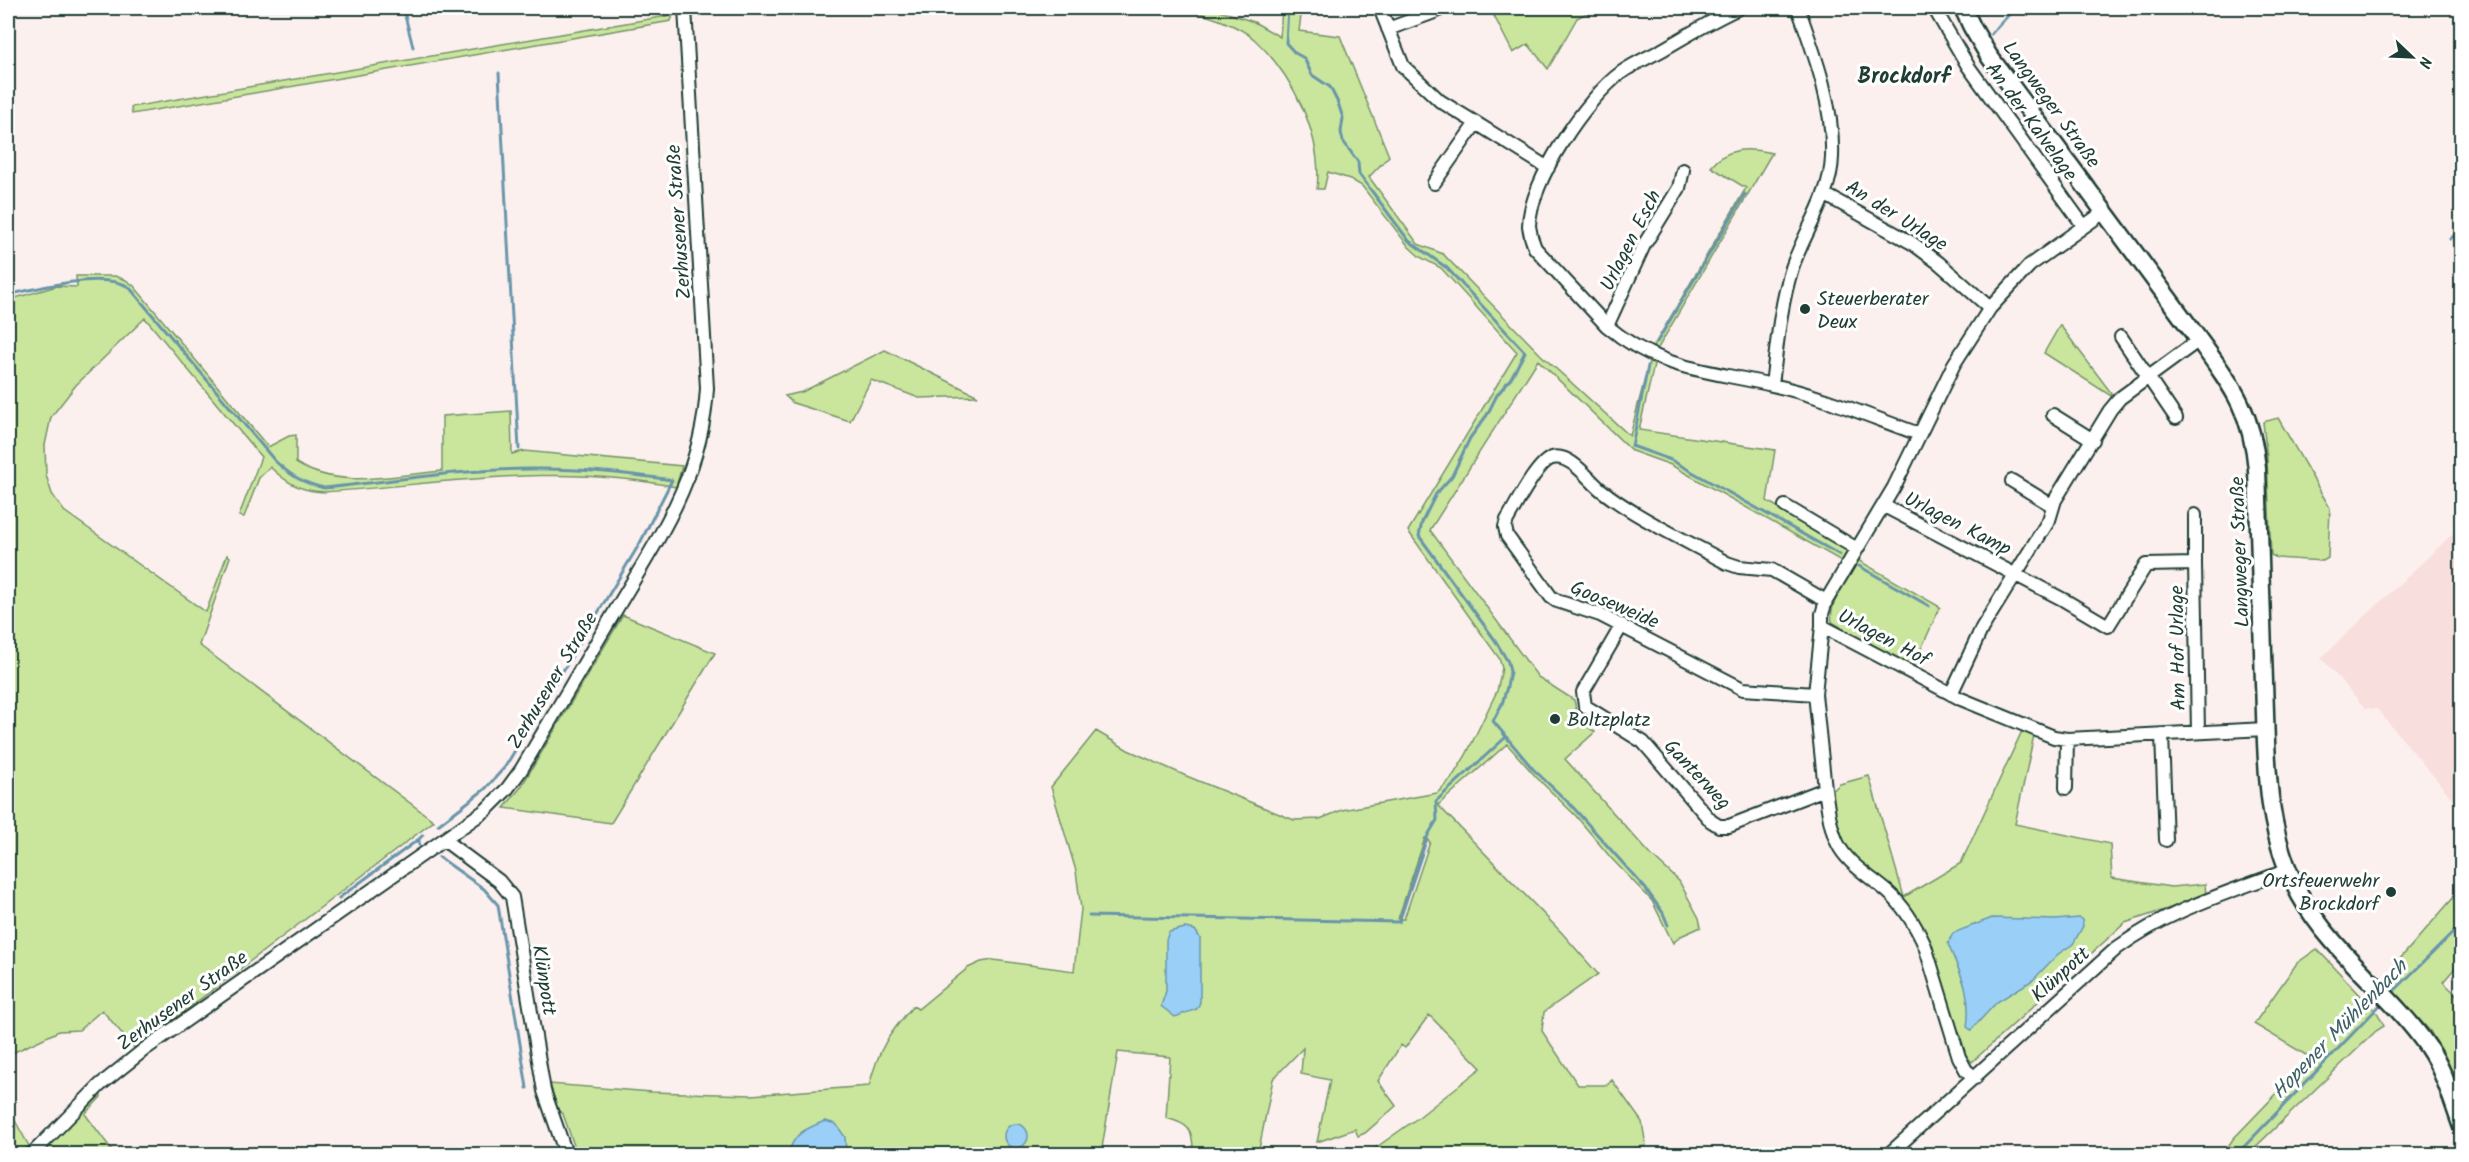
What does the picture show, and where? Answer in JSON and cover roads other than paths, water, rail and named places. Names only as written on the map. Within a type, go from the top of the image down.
[{"type":"street","name":"Zerhusener Straße","points":[[33,1155],[100,1085],[145,1049],[486,810],[507,789],[521,770],[679,502],[697,452],[706,410],[706,351],[685,8]]},
{"type":"street","points":[[1380,8],[1403,66],[1440,101],[1548,168]]},
{"type":"street","name":"Urlagen Esch","points":[[1739,8],[1623,72],[1604,87],[1574,124],[1548,168],[1530,214],[1530,237],[1535,248],[1607,326],[1620,336],[1650,354],[1683,368],[1772,385]]},
{"type":"street","points":[[1798,8],[1819,70],[1831,127],[1832,159],[1824,194]]},
{"type":"street","name":"An der Kalvelage","points":[[1934,8],[1968,66],[2083,225]]},
{"type":"street","name":"Langweger Straße","points":[[1963,8],[1989,56],[2199,340],[2241,402],[2252,431],[2255,449],[2267,781],[2272,815],[2288,870],[2315,918],[2338,947],[2429,1048],[2462,1127]]},
{"type":"street","points":[[1388,28],[1437,11]]},
{"type":"street","points":[[1434,183],[1476,123]]},
{"type":"street","name":"Urlagen Esch","points":[[1607,326],[1644,245],[1679,188],[1683,170]]},
{"type":"street","name":"An der Urlage","points":[[1772,385],[1784,296],[1802,240],[1824,194],[1912,243],[1990,308]]},
{"type":"street","points":[[1826,601],[1884,506],[1954,364],[1990,308],[2030,265],[2104,212]]},
{"type":"street","points":[[2121,337],[2176,418]]},
{"type":"street","name":"Urlagen Kamp","points":[[1951,694],[1982,628],[2049,520],[2053,506],[2114,403],[2199,340]]},
{"type":"street","points":[[1772,385],[1825,400],[1919,434]]},
{"type":"street","points":[[2053,415],[2093,440]]},
{"type":"street","name":"Gooseweide","points":[[1815,694],[1743,688],[1622,625],[1551,597],[1507,536],[1506,520],[1540,466],[1549,458],[1557,457],[1572,464],[1613,499],[1727,563],[1739,567],[1772,570],[1826,601]]},
{"type":"street","points":[[2012,481],[2053,506]]},
{"type":"street","points":[[1785,506],[1857,549]]},
{"type":"street","name":"Urlagen Kamp","points":[[1884,506],[2064,600]]},
{"type":"street","name":"Am Hof Urlage","points":[[2195,515],[2198,732]]},
{"type":"street","name":"Am Hof Urlage","points":[[2064,600],[2108,626],[2146,565],[2195,564]]},
{"type":"street","name":"Urlagen Hof","points":[[1826,601],[1822,614],[1822,626],[1951,694],[2054,737],[2067,739],[2266,729]]},
{"type":"street","name":"Ganterweg","points":[[1622,625],[1583,692],[1585,706],[1643,742],[1711,821],[1719,826],[1729,826],[1825,789]]},
{"type":"street","points":[[1822,626],[1815,694],[1825,789],[1834,835],[1840,849],[1891,894],[1908,913],[1918,930],[1959,1057],[1966,1070],[1975,1078]]},
{"type":"street","points":[[2162,735],[2166,840]]},
{"type":"street","points":[[2066,788],[2067,739]]},
{"type":"street","name":"Klünpott","points":[[444,840],[499,881],[512,897],[544,1091],[566,1155]]},
{"type":"street","name":"Klünpott","points":[[1889,1155],[2117,948],[2142,930],[2174,912],[2288,870]]},
{"type":"water","points":[[1992,918],[2055,920],[2079,918],[2083,926],[2073,944],[2057,955],[2033,980],[1997,1002],[1971,1030],[1967,1027],[1968,1003],[1964,983],[1948,944],[1953,933]]},
{"type":"water","points":[[1185,928],[1195,930],[1200,938],[1200,1002],[1197,1009],[1175,1017],[1161,1006],[1166,991],[1166,940],[1169,932]]},
{"type":"water","points":[[825,1121],[836,1124],[845,1137],[846,1154],[788,1154],[797,1136]]},
{"type":"water","points":[[1016,1124],[1025,1127],[1028,1136],[1025,1145],[1016,1148],[1007,1145],[1004,1136],[1007,1127]]},
{"type":"waterway","points":[[403,8],[413,47]]},
{"type":"waterway","points":[[1288,8],[1286,43],[1295,53],[1304,58],[1312,75],[1330,87],[1343,118],[1341,132],[1343,141],[1358,162],[1359,174],[1409,241],[1447,268],[1525,352],[1511,378],[1497,395],[1487,415],[1470,438],[1452,476],[1436,494],[1422,522],[1419,536],[1495,640],[1508,662],[1510,672],[1507,687],[1502,704],[1493,721],[1533,769],[1571,805],[1645,888],[1663,913],[1668,925]]},
{"type":"waterway","points":[[1991,34],[2015,8]]},
{"type":"waterway","points":[[499,73],[519,449]]},
{"type":"waterway","points":[[1657,342],[1745,194]]},
{"type":"waterway","points":[[2450,239],[2462,229]]},
{"type":"waterway","points":[[8,295],[69,282],[117,282],[129,287],[275,461],[303,481],[324,488],[453,473],[530,469],[566,469],[672,480],[640,543],[505,767],[485,789],[438,825]]},
{"type":"waterway","points":[[1648,366],[1632,446],[1671,460],[1840,555]]},
{"type":"waterway","points":[[1859,566],[1929,606]]},
{"type":"waterway","points":[[1089,916],[1399,922],[1428,835],[1437,820],[1436,801],[1506,737]]},
{"type":"waterway","points":[[419,845],[419,839],[423,835]]},
{"type":"waterway","points":[[339,898],[419,839]]},
{"type":"waterway","points":[[439,857],[484,889],[498,905],[527,1088]]},
{"type":"waterway","name":"Hopener Mühlenbach","points":[[2390,995],[2462,924]]},
{"type":"waterway","name":"Hopener Mühlenbach","points":[[2237,1154],[2383,1002]]},
{"type":"place","name":"Steuerberater Deux","points":[[1805,309]]},
{"type":"place","name":"Boltzplatz","points":[[1555,719]]},
{"type":"place","name":"Ortsfeuerwehr Brockdorf","points":[[2391,892]]},
{"type":"district","name":"Brockdorf","points":[[1904,75]]}]
